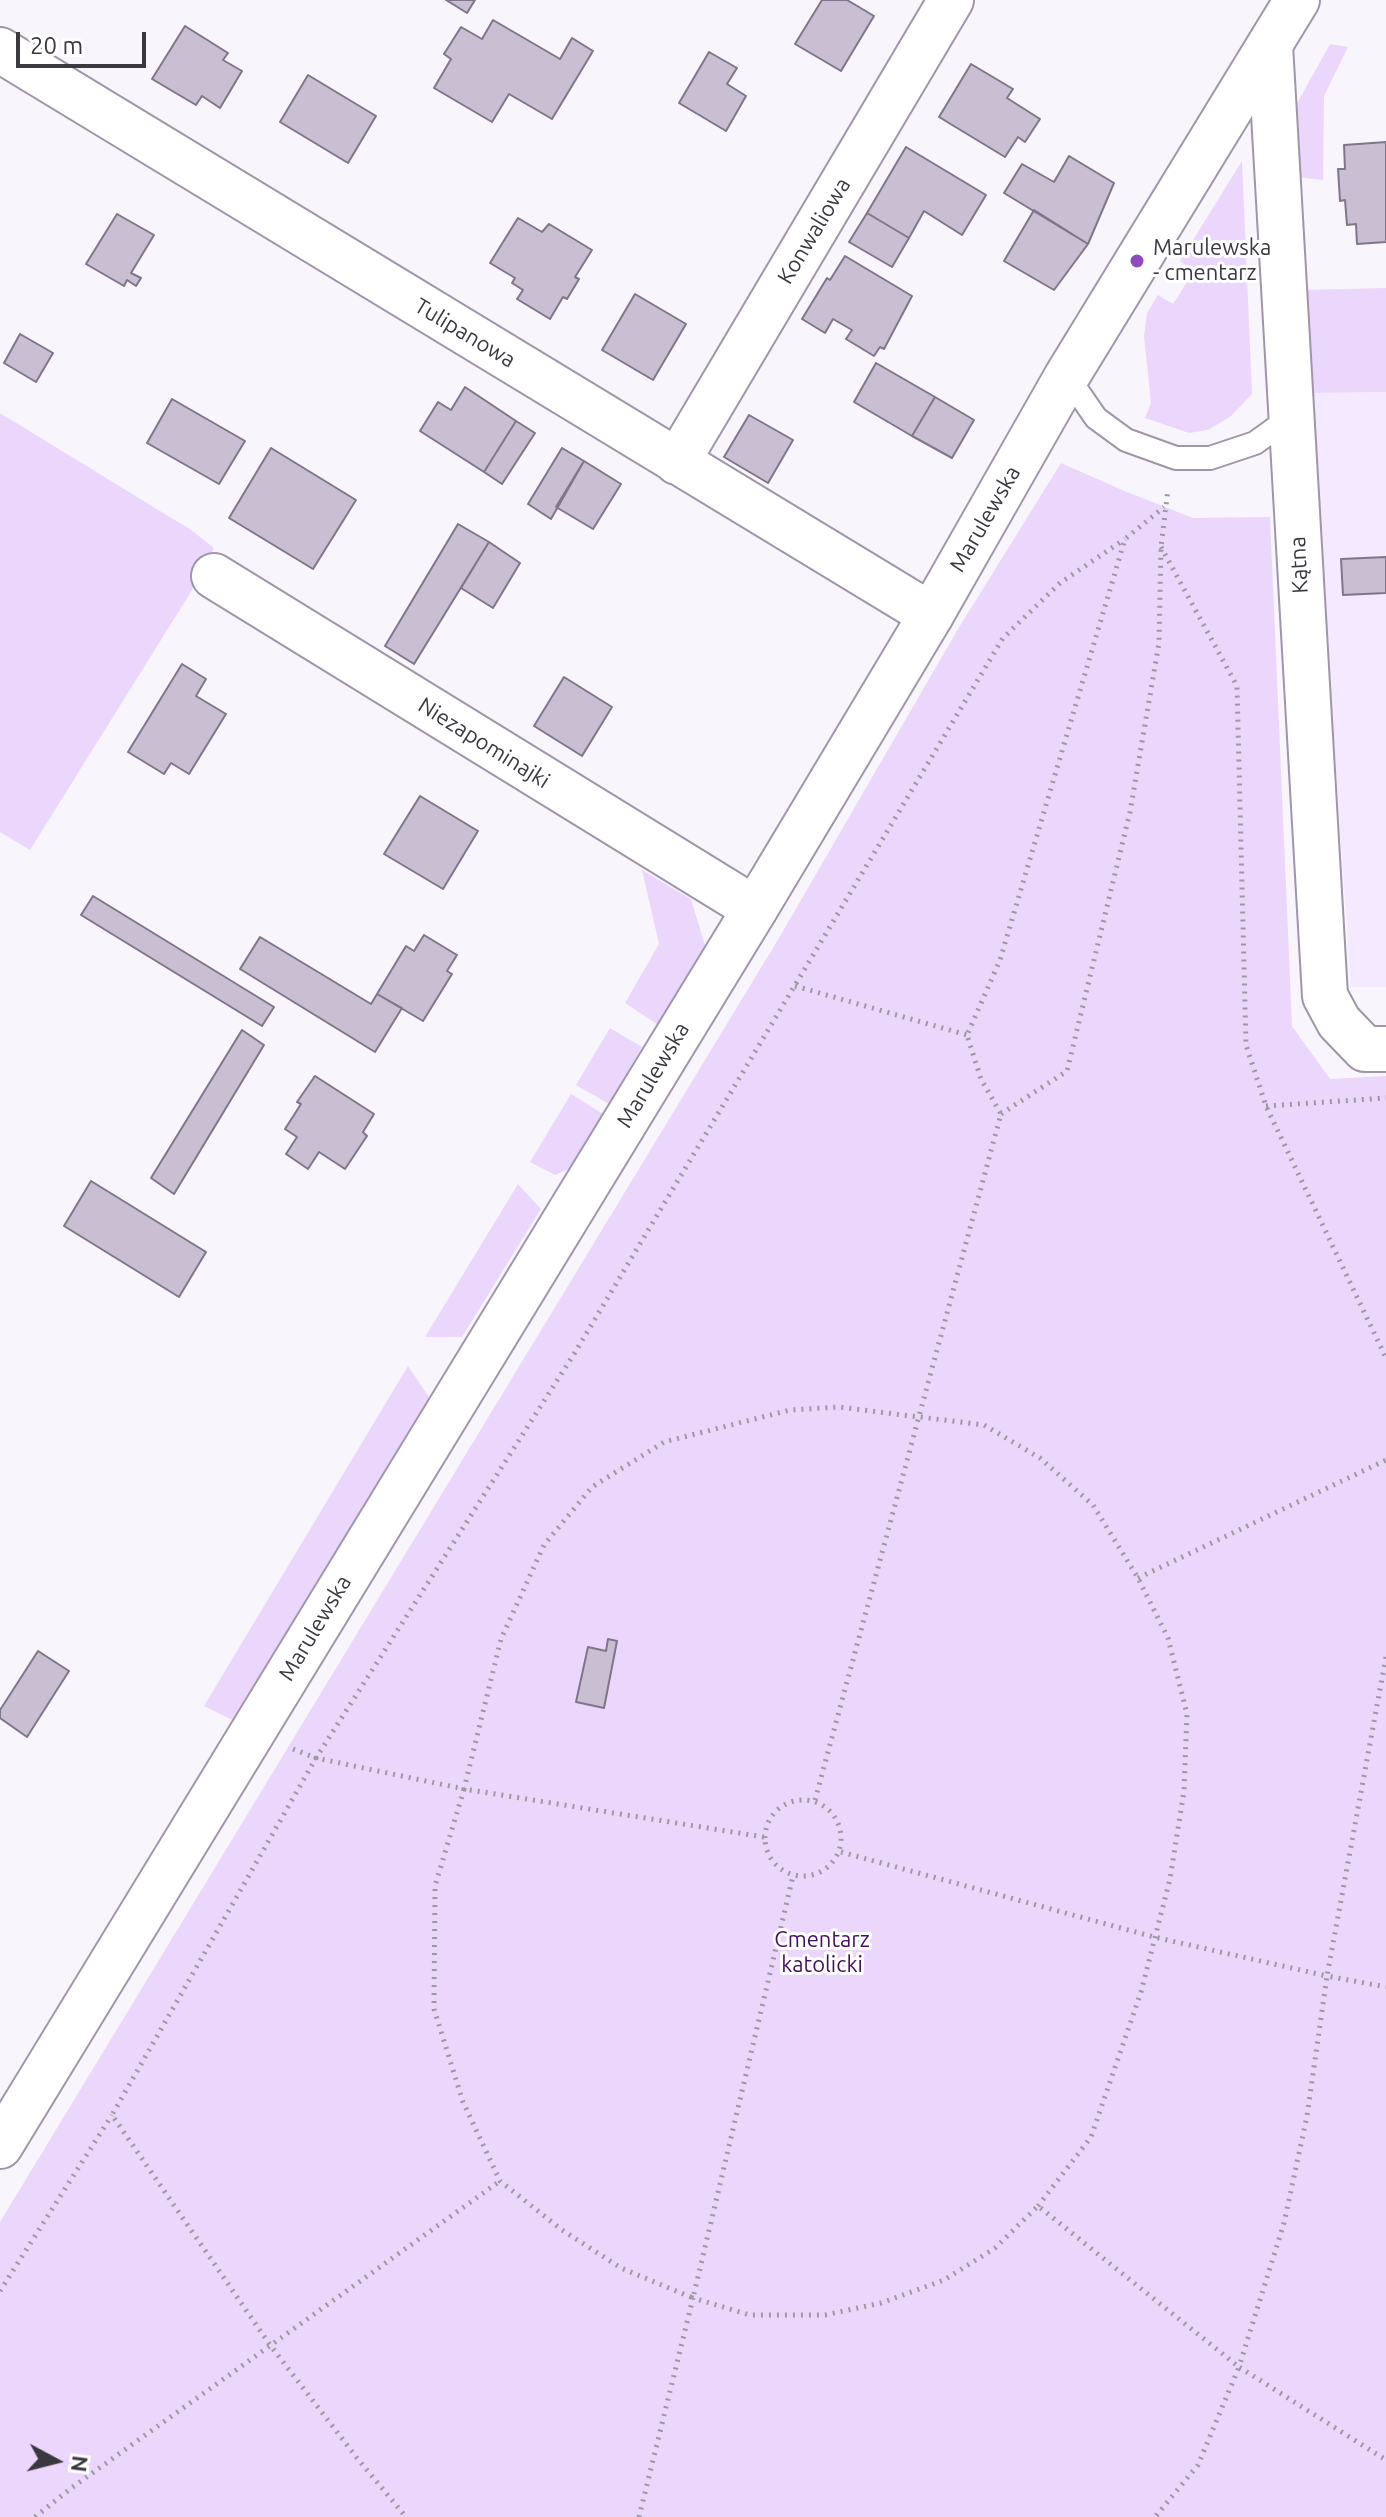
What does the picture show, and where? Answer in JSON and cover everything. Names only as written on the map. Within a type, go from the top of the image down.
[{"type":"street","name":"Konwaliowa","points":[[677,462],[951,0]]},
{"type":"street","name":"Marulewska","points":[[0,2146],[755,909],[931,615],[1067,376],[1297,0]]},
{"type":"street","name":"Kątna","points":[[1270,45],[1325,996],[1339,1022],[1365,1049],[1386,1049]]},
{"type":"street","name":"Tulipanowa","points":[[0,50],[931,615]]},
{"type":"street","name":"Niezapominajki","points":[[214,576],[755,909]]},
{"type":"lane","points":[[1067,376],[1096,418],[1126,440],[1176,458],[1210,458],[1255,443],[1291,417]]},
{"type":"path","points":[[815,1800],[1001,1114],[1067,1071],[1130,812],[1159,643],[1164,507],[1176,458]]},
{"type":"path","points":[[0,2291],[112,2115],[316,1758],[574,1354],[1003,638],[1060,583],[1125,539],[1164,507]]},
{"type":"path","points":[[1001,1114],[981,1079],[967,1035],[1000,960],[1125,539]]},
{"type":"path","points":[[1161,547],[1237,686],[1246,1045],[1266,1106],[1386,1358]]},
{"type":"path","points":[[795,986],[967,1035]]},
{"type":"path","points":[[1266,1106],[1386,1098]]},
{"type":"path","points":[[839,1407],[918,1416],[984,1425],[1040,1458],[1093,1505],[1138,1578],[1168,1638],[1187,1714],[1184,1791],[1170,1879],[1136,2006],[1091,2137],[1065,2175],[1038,2206],[995,2248],[944,2280],[881,2303],[825,2315],[750,2315],[693,2298],[621,2268],[562,2230],[500,2181],[463,2102],[434,2009],[435,1886],[464,1789],[501,1639],[544,1545],[592,1487],[664,1442],[790,1410],[839,1407]]},
{"type":"path","points":[[1138,1578],[1386,1460]]},
{"type":"path","points":[[1155,2517],[1198,2465],[1239,2367],[1284,2223],[1307,2116],[1327,1976],[1386,1657]]},
{"type":"path","points":[[253,1730],[316,1758],[464,1789],[764,1837]]},
{"type":"path","points":[[791,1800],[815,1800],[839,1821],[841,1852],[829,1868],[812,1876],[793,1876],[771,1860],[764,1837],[772,1814],[791,1800]]},
{"type":"path","points":[[841,1852],[1154,1937],[1386,1987]]},
{"type":"path","points":[[639,2517],[793,1876]]},
{"type":"path","points":[[112,2115],[270,2345],[406,2517]]},
{"type":"path","points":[[35,2517],[500,2181]]},
{"type":"path","points":[[1038,2206],[1239,2367],[1386,2460]]},
{"type":"shaded area","points":[[1386,392],[1386,987],[1351,987],[1310,393]]},
{"type":"green space","points":[[1330,44],[1348,47],[1324,96],[1323,180],[1298,177],[1295,107]]},
{"type":"green space","points":[[1242,161],[1252,394],[1231,416],[1208,430],[1189,433],[1145,418],[1151,403],[1144,336],[1147,313],[1158,295],[1173,304],[1194,271],[1180,261]]},
{"type":"green space","points":[[1386,288],[1386,392],[1310,393],[1304,290]]},
{"type":"green space","points":[[0,413],[191,530],[214,548],[189,595],[30,850],[0,832]]},
{"type":"green space","name":"Cmentarz katolicki","points":[[1061,463],[1193,518],[1270,517],[1292,1026],[1330,1079],[1386,1076],[1386,2517],[0,2517],[0,2222],[779,938],[958,629]]},
{"type":"green space","points":[[642,870],[691,899],[706,949],[657,1024],[625,1003],[659,944]]},
{"type":"green space","points":[[610,1028],[642,1047],[609,1104],[576,1085]]},
{"type":"green space","points":[[571,1094],[603,1114],[571,1168],[555,1175],[530,1162]]},
{"type":"green space","points":[[518,1184],[541,1209],[462,1337],[425,1337]]},
{"type":"green space","points":[[408,1366],[431,1400],[232,1720],[204,1706]]},
{"type":"building","points":[[446,0],[475,0],[467,13]]},
{"type":"building","points":[[822,0],[847,0],[874,16],[841,71],[795,44]]},
{"type":"building","points":[[493,20],[560,59],[572,38],[593,51],[552,119],[509,94],[492,122],[434,88],[451,59],[444,54],[461,27],[482,39]]},
{"type":"building","points":[[185,26],[228,53],[223,60],[242,71],[220,108],[202,96],[196,105],[152,79]]},
{"type":"building","points":[[709,52],[737,68],[727,84],[746,96],[726,131],[679,103]]},
{"type":"building","points":[[971,64],[1013,89],[1007,98],[1040,119],[1025,142],[1018,137],[1005,157],[939,117]]},
{"type":"building","points":[[308,75],[376,116],[348,163],[280,122]]},
{"type":"building","points":[[1386,142],[1386,242],[1357,244],[1356,224],[1347,225],[1345,200],[1340,201],[1338,169],[1345,169],[1344,145]]},
{"type":"building","points":[[906,147],[986,195],[962,235],[924,211],[909,238],[867,213]]},
{"type":"building","points":[[1069,156],[1114,183],[1088,244],[1004,193],[1022,164],[1054,182]]},
{"type":"building","points":[[1034,210],[1088,244],[1054,290],[1004,261]]},
{"type":"building","points":[[867,213],[909,238],[892,267],[849,242]]},
{"type":"building","points":[[117,214],[154,235],[131,273],[141,278],[136,286],[127,280],[124,286],[86,264]]},
{"type":"building","points":[[518,218],[542,232],[549,224],[592,250],[575,277],[579,279],[567,299],[563,297],[550,319],[517,299],[523,290],[512,283],[515,278],[490,263]]},
{"type":"building","points":[[845,256],[912,296],[884,349],[880,347],[874,356],[846,339],[852,330],[833,319],[825,333],[802,319],[827,278],[830,280]]},
{"type":"building","points":[[635,294],[686,324],[653,380],[602,350]]},
{"type":"building","points":[[20,334],[53,353],[36,382],[4,363]]},
{"type":"building","points":[[876,363],[935,397],[912,436],[854,402]]},
{"type":"building","points":[[465,387],[516,421],[484,472],[420,431],[438,402],[451,410]]},
{"type":"building","points":[[935,397],[974,420],[952,458],[912,436]]},
{"type":"building","points":[[172,399],[245,441],[219,484],[147,443]]},
{"type":"building","points":[[749,415],[793,440],[768,483],[724,457]]},
{"type":"building","points":[[516,421],[535,433],[502,484],[484,472]]},
{"type":"building","points":[[271,448],[356,500],[313,569],[229,518]]},
{"type":"building","points":[[562,448],[584,461],[551,519],[528,504]]},
{"type":"building","points":[[584,461],[621,484],[593,529],[556,507]]},
{"type":"building","points":[[458,524],[489,542],[414,664],[385,646]]},
{"type":"building","points":[[489,542],[520,563],[493,608],[461,588]]},
{"type":"building","points":[[1386,557],[1386,593],[1343,595],[1341,559]]},
{"type":"building","points":[[182,664],[206,679],[196,696],[226,714],[189,774],[171,763],[164,774],[128,752]]},
{"type":"building","points":[[564,677],[612,707],[582,756],[534,726]]},
{"type":"building","points":[[420,796],[478,831],[443,889],[384,854]]},
{"type":"building","points":[[93,896],[274,1007],[262,1026],[81,915]]},
{"type":"building","points":[[424,935],[457,955],[447,971],[452,974],[423,1021],[377,994],[406,946],[414,951]]},
{"type":"building","points":[[260,937],[371,1004],[377,994],[402,1008],[375,1052],[240,969]]},
{"type":"building","points":[[242,1030],[264,1045],[174,1194],[151,1178]]},
{"type":"building","points":[[315,1076],[374,1114],[363,1132],[367,1136],[345,1169],[319,1152],[308,1169],[286,1154],[297,1137],[285,1129],[301,1104],[297,1102]]},
{"type":"building","points":[[91,1181],[206,1252],[179,1297],[64,1226]]},
{"type":"building","points":[[608,1639],[617,1641],[604,1708],[576,1702],[588,1647],[606,1651]]},
{"type":"building","points":[[38,1651],[69,1671],[27,1737],[0,1718],[0,1710]]},
{"type":"place","name":"Marulewska - cmentarz","points":[[1137,261]]}]
